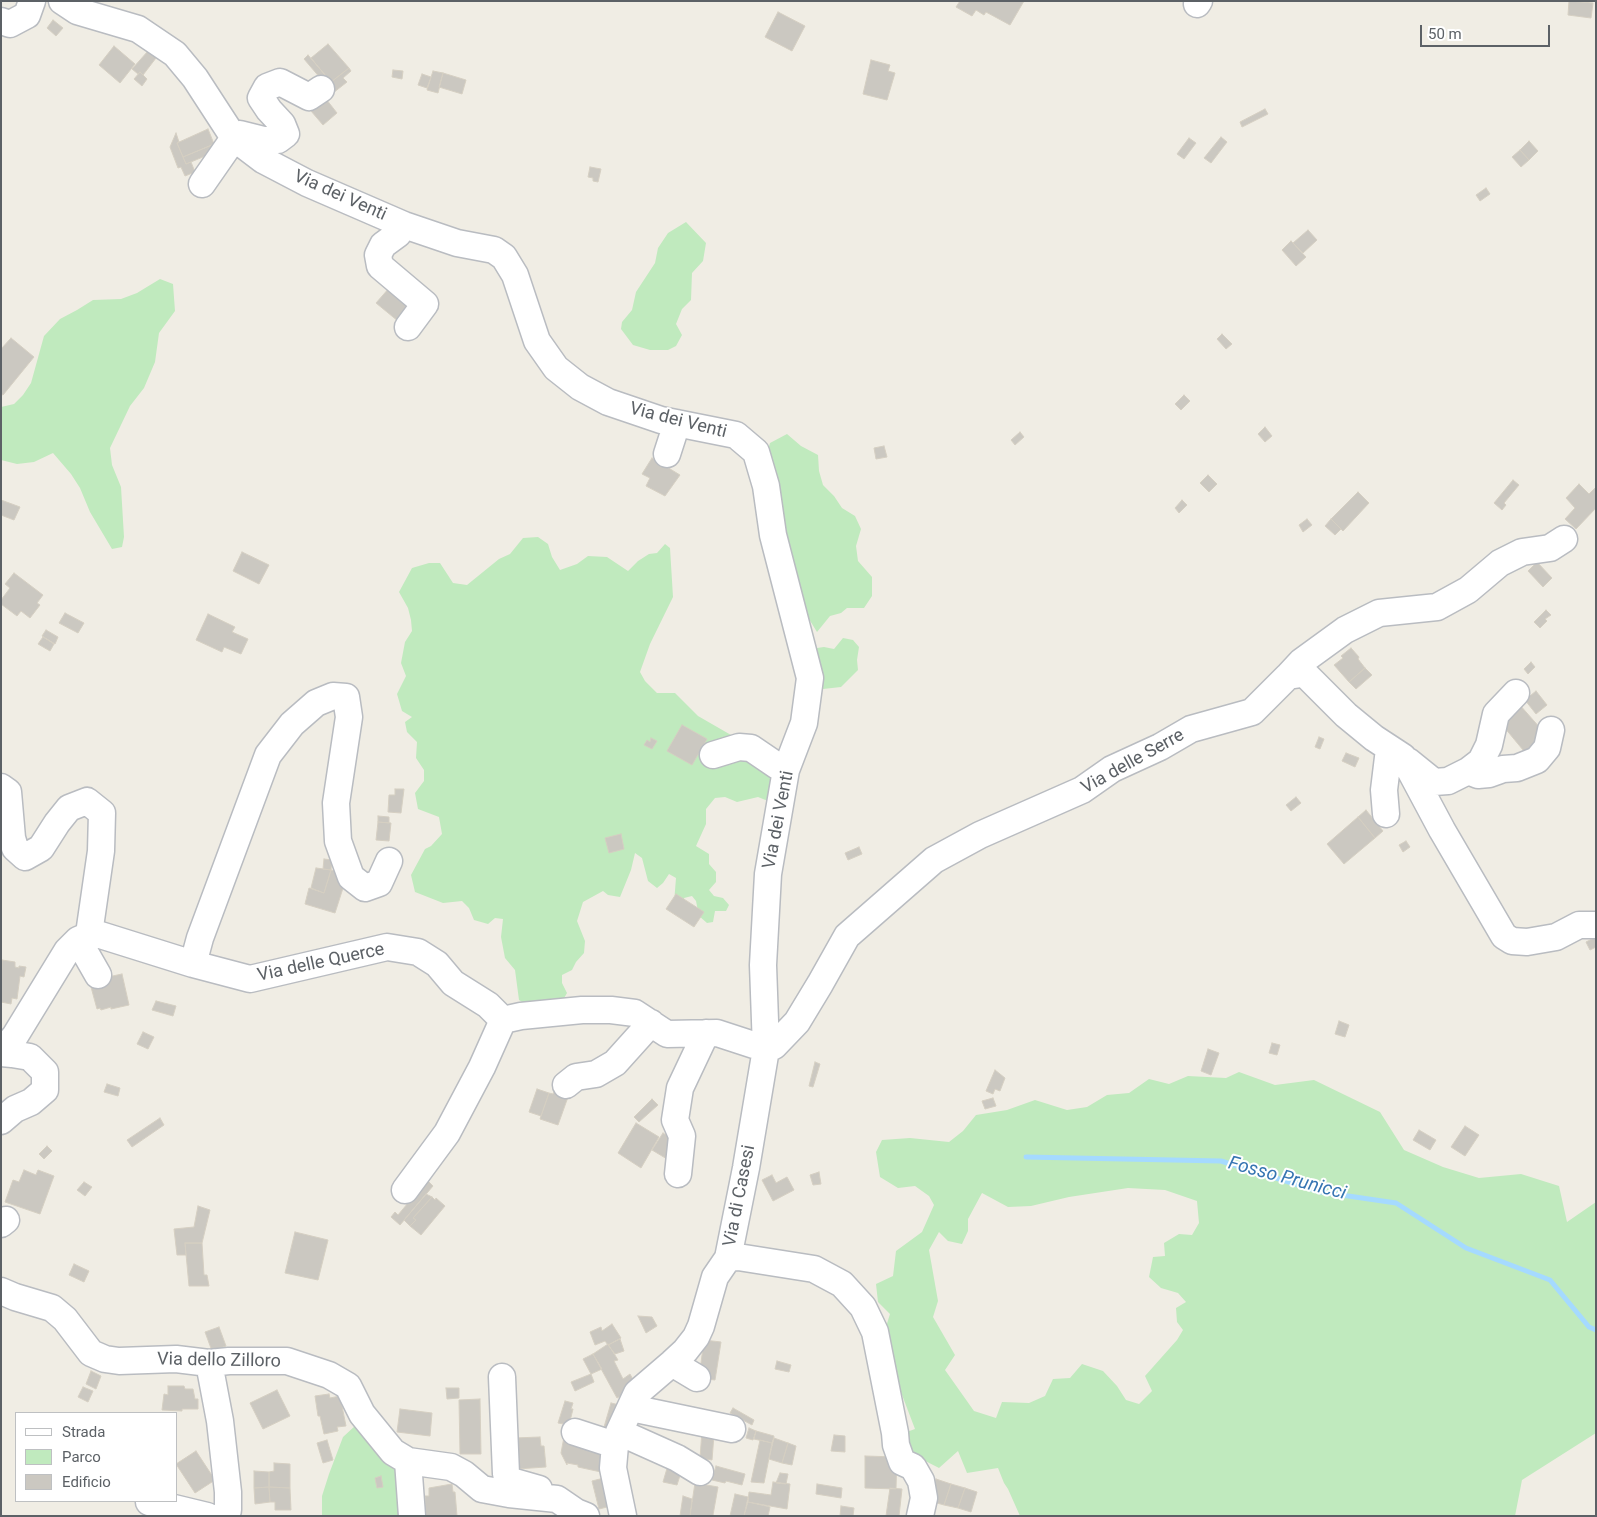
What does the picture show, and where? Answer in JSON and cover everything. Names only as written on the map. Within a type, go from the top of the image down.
[{"type":"street","points":[[1,21],[10,24],[27,14],[32,1]]},
{"type":"street","name":"Via dei Venti","points":[[62,1],[77,11],[138,30],[174,54],[195,78],[234,138],[263,160],[307,183],[404,225],[457,243],[494,250],[504,257],[515,275],[537,340],[556,368],[580,387],[608,402],[661,420],[736,435],[756,452],[766,486],[773,535],[810,678],[804,723],[786,770],[768,874],[764,965],[766,1049]]},
{"type":"street","points":[[202,184],[234,138],[240,134],[264,140],[278,140],[286,134],[282,124],[261,98],[267,87],[280,82],[309,97],[320,89]]},
{"type":"street","points":[[404,225],[398,234],[383,245],[378,255],[380,266],[425,304],[408,327]]},
{"type":"street","points":[[667,454],[677,423]]},
{"type":"street","name":"Via delle Serre","points":[[766,1049],[774,1046],[797,1022],[847,936],[934,860],[980,834],[1082,790],[1112,769],[1160,747],[1191,729],[1252,712],[1301,662],[1345,630],[1379,613],[1437,608],[1468,590],[1500,563],[1522,552],[1550,548],[1564,539]]},
{"type":"street","points":[[1288,676],[1301,674],[1307,676],[1346,716],[1434,782],[1448,781],[1468,771],[1481,761],[1489,745],[1496,714],[1516,693]]},
{"type":"street","points":[[192,964],[268,754],[292,724],[316,703],[333,696],[346,697]]},
{"type":"street","points":[[319,841],[324,778],[334,729],[346,697]]},
{"type":"street","points":[[346,697],[349,717],[336,802],[338,841],[351,877],[365,888],[379,883],[389,861]]},
{"type":"street","points":[[1468,771],[1478,775],[1489,774],[1503,769],[1517,768],[1536,760],[1547,748],[1551,730]]},
{"type":"street","points":[[713,755],[739,747],[751,748],[776,766],[786,770]]},
{"type":"street","points":[[1386,814],[1384,790],[1396,753]]},
{"type":"street","points":[[1396,753],[1504,936],[1512,941],[1527,942],[1556,937],[1578,925],[1596,926]]},
{"type":"street","points":[[1,787],[8,792],[12,838],[15,848],[25,858],[41,848],[69,808],[87,801],[102,813],[101,851],[90,927],[86,937],[67,951],[15,1036],[1,1053]]},
{"type":"street","points":[[86,937],[98,975]]},
{"type":"street","name":"Via delle Querce","points":[[86,937],[250,979],[387,947],[418,952],[437,964],[453,983],[488,1005],[503,1020]]},
{"type":"street","points":[[405,1190],[447,1133],[482,1066],[503,1020],[521,1016],[582,1010],[611,1010],[635,1013],[667,1034],[717,1033],[766,1049]]},
{"type":"street","points":[[566,1085],[576,1077],[596,1074],[615,1062],[651,1023]]},
{"type":"street","points":[[678,1174],[682,1136],[675,1120],[680,1088],[706,1033]]},
{"type":"street","name":"Via di Casesi","points":[[622,1516],[613,1468],[617,1439],[637,1392],[685,1351],[696,1337],[701,1326],[715,1276],[728,1258],[746,1168],[766,1049]]},
{"type":"street","points":[[1,1053],[30,1058],[44,1072],[45,1090],[31,1102],[15,1109],[1,1121]]},
{"type":"street","points":[[728,1258],[738,1256],[814,1269],[842,1284],[863,1307],[875,1332],[896,1446],[902,1462],[913,1467],[921,1481],[924,1498],[920,1516]]},
{"type":"street","name":"Via dello Zilloro","points":[[1,1291],[52,1308],[66,1320],[91,1352],[105,1359],[119,1361],[176,1359],[209,1363],[287,1362],[329,1375],[348,1386],[362,1414],[393,1452],[408,1461],[451,1467],[464,1474],[482,1489],[508,1494],[557,1499],[576,1512],[586,1516]]},
{"type":"street","points":[[209,1363],[220,1421],[228,1492],[228,1510],[222,1516]]},
{"type":"street","points":[[672,1363],[697,1378]]},
{"type":"street","points":[[502,1377],[506,1474],[511,1481],[550,1493],[557,1499]]},
{"type":"street","points":[[631,1408],[732,1429]]},
{"type":"street","points":[[575,1432],[617,1439],[677,1458],[700,1472]]},
{"type":"street","points":[[408,1461],[412,1516]]},
{"type":"street","points":[[149,1502],[207,1516]]},
{"type":"green space","points":[[686,222],[706,243],[703,261],[692,273],[691,300],[682,309],[676,324],[682,335],[676,346],[668,350],[650,350],[633,345],[621,329],[622,322],[632,310],[636,292],[655,263],[658,248],[668,233]]},
{"type":"green space","points":[[160,279],[173,284],[175,311],[159,333],[155,362],[144,388],[130,406],[110,448],[112,465],[121,487],[124,537],[122,547],[112,549],[90,512],[80,488],[53,453],[34,462],[17,464],[1,460],[1,407],[14,404],[23,395],[31,383],[44,336],[60,319],[93,300],[121,299],[137,293]]},
{"type":"green space","points":[[787,434],[801,446],[818,455],[819,471],[823,485],[842,508],[855,516],[861,529],[856,546],[858,561],[872,577],[872,596],[864,608],[847,608],[841,613],[830,616],[817,632],[809,619],[797,587],[797,571],[784,540],[767,453],[770,443]]},
{"type":"green space","points":[[538,537],[548,544],[552,557],[560,570],[577,564],[588,556],[607,557],[628,571],[649,554],[657,553],[665,544],[670,548],[673,597],[650,644],[640,672],[645,681],[657,693],[675,693],[698,716],[731,735],[762,747],[776,781],[768,801],[758,797],[737,802],[725,797],[715,798],[706,809],[706,824],[696,846],[709,854],[709,864],[716,872],[716,882],[709,890],[714,896],[723,898],[729,905],[726,911],[715,911],[713,922],[707,923],[699,916],[696,901],[692,896],[684,898],[686,905],[674,903],[676,878],[669,874],[657,888],[648,881],[642,858],[635,853],[631,870],[620,897],[608,895],[603,891],[583,902],[577,921],[585,941],[584,953],[572,970],[562,975],[562,983],[567,993],[563,1000],[532,1008],[519,1000],[515,970],[505,958],[501,937],[503,919],[495,918],[488,924],[474,920],[469,908],[462,901],[443,903],[415,892],[411,875],[425,849],[431,846],[442,834],[439,817],[418,809],[415,793],[424,781],[424,770],[416,758],[417,742],[407,732],[405,722],[412,717],[402,711],[397,694],[406,676],[401,663],[405,642],[412,631],[408,608],[399,592],[412,568],[429,563],[440,563],[453,583],[467,585],[499,559],[510,554],[523,538]]},
{"type":"green space","points":[[843,638],[853,640],[859,647],[858,670],[841,687],[823,689],[812,655],[817,648],[834,649]]},
{"type":"green space","points":[[1239,1072],[1275,1085],[1314,1080],[1380,1112],[1404,1150],[1443,1167],[1479,1178],[1521,1174],[1559,1186],[1567,1222],[1596,1202],[1596,1433],[1522,1480],[1515,1516],[1020,1516],[998,1468],[967,1473],[958,1451],[939,1468],[900,1448],[901,1434],[915,1429],[888,1358],[885,1330],[890,1314],[878,1302],[876,1284],[893,1276],[896,1251],[922,1232],[934,1205],[929,1196],[915,1186],[898,1188],[880,1177],[876,1152],[882,1140],[910,1138],[949,1142],[963,1131],[976,1115],[1007,1110],[1035,1100],[1067,1110],[1087,1107],[1107,1095],[1129,1093],[1149,1079],[1169,1084],[1188,1076],[1226,1078]],"holes":[[[1128,1188],[1165,1190],[1197,1201],[1199,1223],[1192,1235],[1179,1234],[1164,1243],[1165,1256],[1153,1257],[1149,1277],[1161,1288],[1178,1293],[1186,1302],[1176,1308],[1177,1322],[1183,1330],[1177,1340],[1145,1376],[1152,1391],[1139,1404],[1126,1400],[1117,1386],[1103,1371],[1082,1364],[1070,1378],[1053,1379],[1045,1396],[1029,1403],[1002,1402],[996,1418],[974,1411],[945,1370],[955,1355],[933,1317],[938,1301],[929,1250],[939,1232],[948,1241],[962,1244],[968,1231],[968,1219],[982,1193],[1008,1207],[1031,1206],[1069,1197]]]},
{"type":"green space","points":[[356,1425],[399,1467],[405,1516],[322,1516],[322,1496],[329,1474],[343,1437]]},
{"type":"building","points":[[960,1],[1024,1],[1010,25],[986,12],[984,15],[976,10],[972,16],[956,7]]},
{"type":"building","points":[[1569,1],[1593,3],[1591,18],[1568,15]]},
{"type":"building","points":[[778,12],[805,26],[792,51],[765,37]]},
{"type":"building","points":[[53,20],[63,28],[56,36],[47,28]]},
{"type":"building","points":[[328,44],[349,68],[331,82],[311,58]]},
{"type":"building","points":[[114,46],[135,64],[120,83],[99,65]]},
{"type":"building","points":[[148,51],[156,58],[143,75],[140,72],[138,74],[132,69]]},
{"type":"building","points":[[308,55],[331,82],[349,68],[351,71],[343,78],[347,82],[333,93],[304,59]]},
{"type":"building","points":[[871,60],[890,65],[888,71],[895,73],[887,100],[863,94]]},
{"type":"building","points":[[393,70],[403,71],[402,79],[392,77]]},
{"type":"building","points":[[433,71],[443,73],[438,93],[427,90]]},
{"type":"building","points":[[140,72],[147,79],[142,86],[134,79]]},
{"type":"building","points":[[443,73],[466,80],[462,94],[439,87]]},
{"type":"building","points":[[422,74],[431,77],[427,88],[418,85]]},
{"type":"building","points":[[326,99],[337,113],[323,125],[311,111]]},
{"type":"building","points":[[1265,109],[1268,114],[1242,127],[1240,122]]},
{"type":"building","points":[[208,129],[214,144],[183,157],[177,143]]},
{"type":"building","points":[[176,133],[179,142],[177,143],[186,164],[191,162],[195,172],[185,176],[181,167],[178,168],[170,147]]},
{"type":"building","points":[[1221,137],[1227,142],[1211,163],[1204,158]]},
{"type":"building","points":[[1189,138],[1196,143],[1184,159],[1177,154]]},
{"type":"building","points":[[1529,141],[1538,151],[1529,160],[1520,150]]},
{"type":"building","points":[[212,145],[215,152],[186,164],[183,157]]},
{"type":"building","points":[[1520,150],[1529,160],[1521,167],[1512,157]]},
{"type":"building","points":[[590,167],[601,169],[598,182],[588,177]]},
{"type":"building","points":[[1486,188],[1490,194],[1480,201],[1476,195]]},
{"type":"building","points":[[1308,230],[1317,240],[1303,253],[1293,243]]},
{"type":"building","points":[[1291,241],[1306,257],[1296,266],[1282,250]]},
{"type":"building","points":[[390,287],[418,309],[404,326],[376,303]]},
{"type":"building","points":[[1222,334],[1232,344],[1226,349],[1217,339]]},
{"type":"building","points":[[11,338],[34,357],[3,395],[1,394],[1,349]]},
{"type":"building","points":[[1184,395],[1190,401],[1181,410],[1175,404]]},
{"type":"building","points":[[1265,427],[1272,436],[1265,442],[1258,434]]},
{"type":"building","points":[[1020,432],[1024,437],[1015,445],[1011,440]]},
{"type":"building","points":[[884,446],[887,457],[876,459],[874,448]]},
{"type":"building","points":[[652,458],[680,475],[665,496],[646,486],[650,478],[642,474]]},
{"type":"building","points":[[1208,475],[1217,484],[1209,492],[1200,483]]},
{"type":"building","points":[[1513,480],[1519,485],[1504,503],[1506,505],[1502,510],[1494,503]]},
{"type":"building","points":[[1579,484],[1589,494],[1596,487],[1596,508],[1576,529],[1565,519],[1575,508],[1566,498]]},
{"type":"building","points":[[1358,492],[1369,503],[1343,531],[1331,519]]},
{"type":"building","points":[[1,500],[20,507],[14,520],[1,515]]},
{"type":"building","points":[[1182,500],[1187,505],[1179,513],[1175,508]]},
{"type":"building","points":[[1307,519],[1312,525],[1303,532],[1299,525]]},
{"type":"building","points":[[1331,519],[1341,529],[1335,535],[1325,526]]},
{"type":"building","points":[[242,552],[269,565],[259,584],[233,571]]},
{"type":"building","points":[[1537,562],[1552,578],[1543,587],[1528,571]]},
{"type":"building","points":[[14,573],[43,595],[37,603],[40,605],[30,618],[21,611],[17,616],[1,604],[1,600],[10,588],[5,584]]},
{"type":"building","points":[[1546,610],[1551,615],[1545,619],[1547,621],[1540,628],[1534,622]]},
{"type":"building","points":[[65,613],[84,623],[78,633],[59,623]]},
{"type":"building","points":[[208,614],[235,627],[232,632],[248,639],[241,654],[224,647],[222,652],[196,640]]},
{"type":"building","points":[[46,630],[58,637],[55,644],[42,636]]},
{"type":"building","points":[[43,637],[54,644],[50,651],[38,644]]},
{"type":"building","points":[[1351,648],[1365,668],[1349,682],[1334,665]]},
{"type":"building","points":[[1531,662],[1535,667],[1528,674],[1524,669]]},
{"type":"building","points":[[1365,668],[1372,675],[1356,689],[1349,682]]},
{"type":"building","points":[[1536,691],[1547,705],[1536,714],[1525,700]]},
{"type":"building","points":[[1519,704],[1549,738],[1528,756],[1499,721]]},
{"type":"building","points":[[682,725],[707,739],[692,765],[667,751]]},
{"type":"building","points":[[1319,737],[1324,739],[1320,749],[1315,747]]},
{"type":"building","points":[[651,738],[657,741],[652,749],[644,745],[647,740],[650,742]]},
{"type":"building","points":[[1346,753],[1359,758],[1355,767],[1342,761]]},
{"type":"building","points":[[395,789],[404,789],[401,813],[388,812],[389,795],[395,795]]},
{"type":"building","points":[[1296,797],[1301,803],[1291,811],[1286,805]]},
{"type":"building","points":[[1366,810],[1383,831],[1375,838],[1358,817]]},
{"type":"building","points":[[378,816],[389,817],[389,823],[378,822]]},
{"type":"building","points":[[1358,817],[1375,838],[1344,864],[1327,844]]},
{"type":"building","points":[[378,822],[391,823],[389,841],[376,840]]},
{"type":"building","points":[[621,834],[624,849],[609,853],[605,838]]},
{"type":"building","points":[[1406,841],[1410,847],[1403,852],[1399,845]]},
{"type":"building","points":[[859,847],[862,854],[848,860],[845,853]]},
{"type":"building","points":[[324,859],[332,860],[331,870],[323,869]]},
{"type":"building","points":[[316,868],[331,870],[324,893],[311,888]]},
{"type":"building","points":[[331,870],[343,873],[344,885],[335,913],[305,904],[309,888],[324,893]]},
{"type":"building","points":[[676,894],[704,912],[694,927],[666,909]]},
{"type":"building","points":[[1596,937],[1596,947],[1590,950],[1586,942]]},
{"type":"building","points":[[2,960],[15,962],[15,967],[26,967],[24,977],[20,976],[17,999],[12,998],[11,1004],[1,1002]]},
{"type":"building","points":[[122,974],[129,1005],[111,1009],[111,1007],[101,1010],[100,1008],[97,1009],[91,987],[108,977]]},
{"type":"building","points":[[156,1001],[176,1006],[173,1016],[152,1010]]},
{"type":"building","points":[[1339,1021],[1349,1025],[1345,1037],[1335,1034]]},
{"type":"building","points":[[143,1032],[154,1037],[148,1049],[137,1044]]},
{"type":"building","points":[[1272,1043],[1280,1045],[1277,1055],[1269,1053]]},
{"type":"building","points":[[1208,1049],[1219,1053],[1211,1075],[1201,1071]]},
{"type":"building","points":[[815,1062],[820,1064],[813,1087],[809,1086]]},
{"type":"building","points":[[995,1070],[1005,1078],[1000,1091],[995,1089],[993,1094],[986,1091]]},
{"type":"building","points":[[107,1084],[120,1088],[118,1096],[104,1092]]},
{"type":"building","points":[[537,1089],[549,1093],[541,1116],[529,1112]]},
{"type":"building","points":[[554,1092],[568,1097],[558,1125],[540,1119],[549,1093],[553,1094]]},
{"type":"building","points":[[993,1098],[996,1106],[985,1109],[982,1101]]},
{"type":"building","points":[[652,1099],[658,1105],[639,1122],[634,1117]]},
{"type":"building","points":[[160,1118],[164,1125],[132,1147],[127,1140]]},
{"type":"building","points":[[636,1123],[659,1137],[641,1168],[618,1153]]},
{"type":"building","points":[[1465,1126],[1479,1135],[1465,1156],[1451,1147]]},
{"type":"building","points":[[1419,1130],[1436,1140],[1430,1150],[1413,1140]]},
{"type":"building","points":[[663,1133],[677,1142],[667,1159],[652,1150]]},
{"type":"building","points":[[47,1146],[52,1151],[44,1159],[39,1154]]},
{"type":"building","points":[[24,1170],[36,1175],[38,1170],[54,1176],[40,1214],[5,1202],[13,1180],[19,1182]]},
{"type":"building","points":[[819,1172],[821,1184],[813,1185],[810,1175]]},
{"type":"building","points":[[772,1175],[776,1183],[787,1177],[794,1190],[773,1201],[762,1180]]},
{"type":"building","points":[[427,1180],[433,1186],[400,1225],[391,1217],[395,1212],[398,1215]]},
{"type":"building","points":[[84,1182],[92,1187],[85,1196],[77,1190]]},
{"type":"building","points":[[426,1194],[432,1197],[413,1218],[416,1220],[410,1226],[404,1220]]},
{"type":"building","points":[[432,1197],[445,1206],[421,1235],[410,1226],[416,1220],[413,1218]]},
{"type":"building","points":[[198,1206],[210,1210],[202,1243],[185,1243],[186,1255],[177,1255],[174,1229],[194,1227]]},
{"type":"building","points":[[295,1232],[328,1240],[318,1280],[285,1273]]},
{"type":"building","points":[[185,1243],[202,1243],[204,1275],[207,1275],[209,1286],[189,1286]]},
{"type":"building","points":[[74,1264],[89,1271],[84,1282],[69,1275]]},
{"type":"building","points":[[638,1316],[652,1317],[657,1326],[646,1333]]},
{"type":"building","points":[[612,1324],[621,1338],[608,1345],[605,1341],[595,1345],[590,1332],[601,1327],[602,1331]]},
{"type":"building","points":[[219,1327],[226,1346],[212,1351],[205,1332]]},
{"type":"building","points":[[620,1339],[624,1351],[615,1354],[608,1345]]},
{"type":"building","points":[[704,1340],[721,1342],[715,1380],[699,1378]]},
{"type":"building","points":[[608,1344],[618,1360],[614,1361],[623,1379],[630,1374],[637,1387],[617,1398],[593,1354]]},
{"type":"building","points":[[593,1354],[602,1369],[591,1374],[583,1359]]},
{"type":"building","points":[[777,1361],[791,1365],[789,1372],[775,1369]]},
{"type":"building","points":[[91,1371],[101,1376],[96,1389],[86,1384]]},
{"type":"building","points":[[591,1374],[594,1382],[575,1391],[571,1382]]},
{"type":"building","points":[[168,1386],[184,1386],[185,1389],[193,1389],[195,1399],[198,1399],[198,1409],[182,1409],[182,1411],[162,1410],[164,1394],[168,1395]]},
{"type":"building","points":[[83,1387],[93,1391],[88,1402],[78,1397]]},
{"type":"building","points":[[446,1388],[459,1388],[459,1398],[447,1399]]},
{"type":"building","points":[[277,1390],[290,1416],[263,1429],[250,1403]]},
{"type":"building","points":[[329,1394],[330,1398],[340,1396],[346,1426],[337,1427],[338,1431],[324,1434],[320,1416],[318,1416],[315,1396]]},
{"type":"building","points":[[480,1399],[481,1454],[460,1454],[459,1400]]},
{"type":"building","points":[[565,1401],[573,1403],[569,1425],[558,1423]]},
{"type":"building","points":[[611,1403],[624,1406],[616,1431],[604,1427]]},
{"type":"building","points":[[733,1408],[754,1420],[752,1425],[730,1413]]},
{"type":"building","points":[[400,1409],[432,1413],[430,1436],[397,1432]]},
{"type":"building","points":[[749,1428],[756,1431],[753,1440],[746,1438]]},
{"type":"building","points":[[702,1431],[714,1435],[712,1460],[700,1458]]},
{"type":"building","points":[[756,1431],[774,1436],[772,1443],[754,1439]]},
{"type":"building","points":[[834,1435],[845,1436],[845,1452],[831,1451]]},
{"type":"building","points":[[540,1437],[541,1446],[544,1446],[546,1467],[517,1469],[514,1438]]},
{"type":"building","points":[[564,1437],[605,1448],[601,1472],[578,1467],[578,1465],[567,1463],[567,1465],[561,1453]]},
{"type":"building","points":[[774,1438],[788,1443],[782,1463],[769,1459]]},
{"type":"building","points":[[327,1440],[333,1460],[323,1463],[317,1443]]},
{"type":"building","points":[[760,1440],[772,1443],[764,1483],[751,1482]]},
{"type":"building","points":[[788,1443],[796,1446],[792,1465],[782,1463]]},
{"type":"building","points":[[196,1451],[215,1480],[195,1493],[178,1467],[178,1463]]},
{"type":"building","points":[[865,1456],[897,1457],[896,1489],[865,1488]]},
{"type":"building","points":[[274,1463],[290,1464],[290,1488],[269,1487],[269,1472],[274,1471]]},
{"type":"building","points":[[668,1465],[682,1469],[677,1485],[663,1482]]},
{"type":"building","points":[[716,1466],[745,1474],[742,1485],[712,1480]]},
{"type":"building","points":[[254,1471],[269,1472],[269,1487],[254,1488]]},
{"type":"building","points":[[780,1473],[788,1474],[786,1484],[776,1483]]},
{"type":"building","points":[[381,1476],[383,1487],[377,1488],[375,1478]]},
{"type":"building","points":[[608,1477],[615,1505],[599,1509],[592,1481]]},
{"type":"building","points":[[936,1479],[951,1484],[944,1505],[937,1503],[935,1508],[928,1506]]},
{"type":"building","points":[[773,1482],[790,1484],[787,1509],[748,1502],[749,1492],[771,1495]]},
{"type":"building","points":[[695,1483],[718,1487],[713,1515],[715,1516],[690,1516]]},
{"type":"building","points":[[452,1484],[453,1492],[455,1492],[457,1516],[426,1516],[425,1496],[429,1496],[429,1488]]},
{"type":"building","points":[[817,1484],[842,1488],[841,1498],[816,1494]]},
{"type":"building","points":[[951,1484],[965,1488],[958,1508],[944,1505]]},
{"type":"building","points":[[269,1487],[290,1488],[291,1510],[275,1510],[275,1502],[270,1502]]},
{"type":"building","points":[[269,1487],[270,1502],[255,1504],[254,1488]]},
{"type":"building","points":[[890,1488],[902,1489],[899,1516],[886,1516]]},
{"type":"building","points":[[965,1488],[977,1492],[971,1512],[958,1508]]},
{"type":"building","points":[[735,1494],[748,1497],[744,1516],[730,1516]]},
{"type":"building","points":[[683,1496],[692,1499],[690,1516],[680,1516]]},
{"type":"building","points":[[748,1502],[770,1507],[768,1516],[744,1516]]},
{"type":"building","points":[[841,1506],[854,1508],[853,1516],[840,1516]]},
{"type":"waterway","name":"Fosso Prunicci","points":[[1026,1157],[1221,1161],[1321,1192],[1396,1203],[1466,1248],[1550,1280],[1589,1327],[1596,1330]]}]
